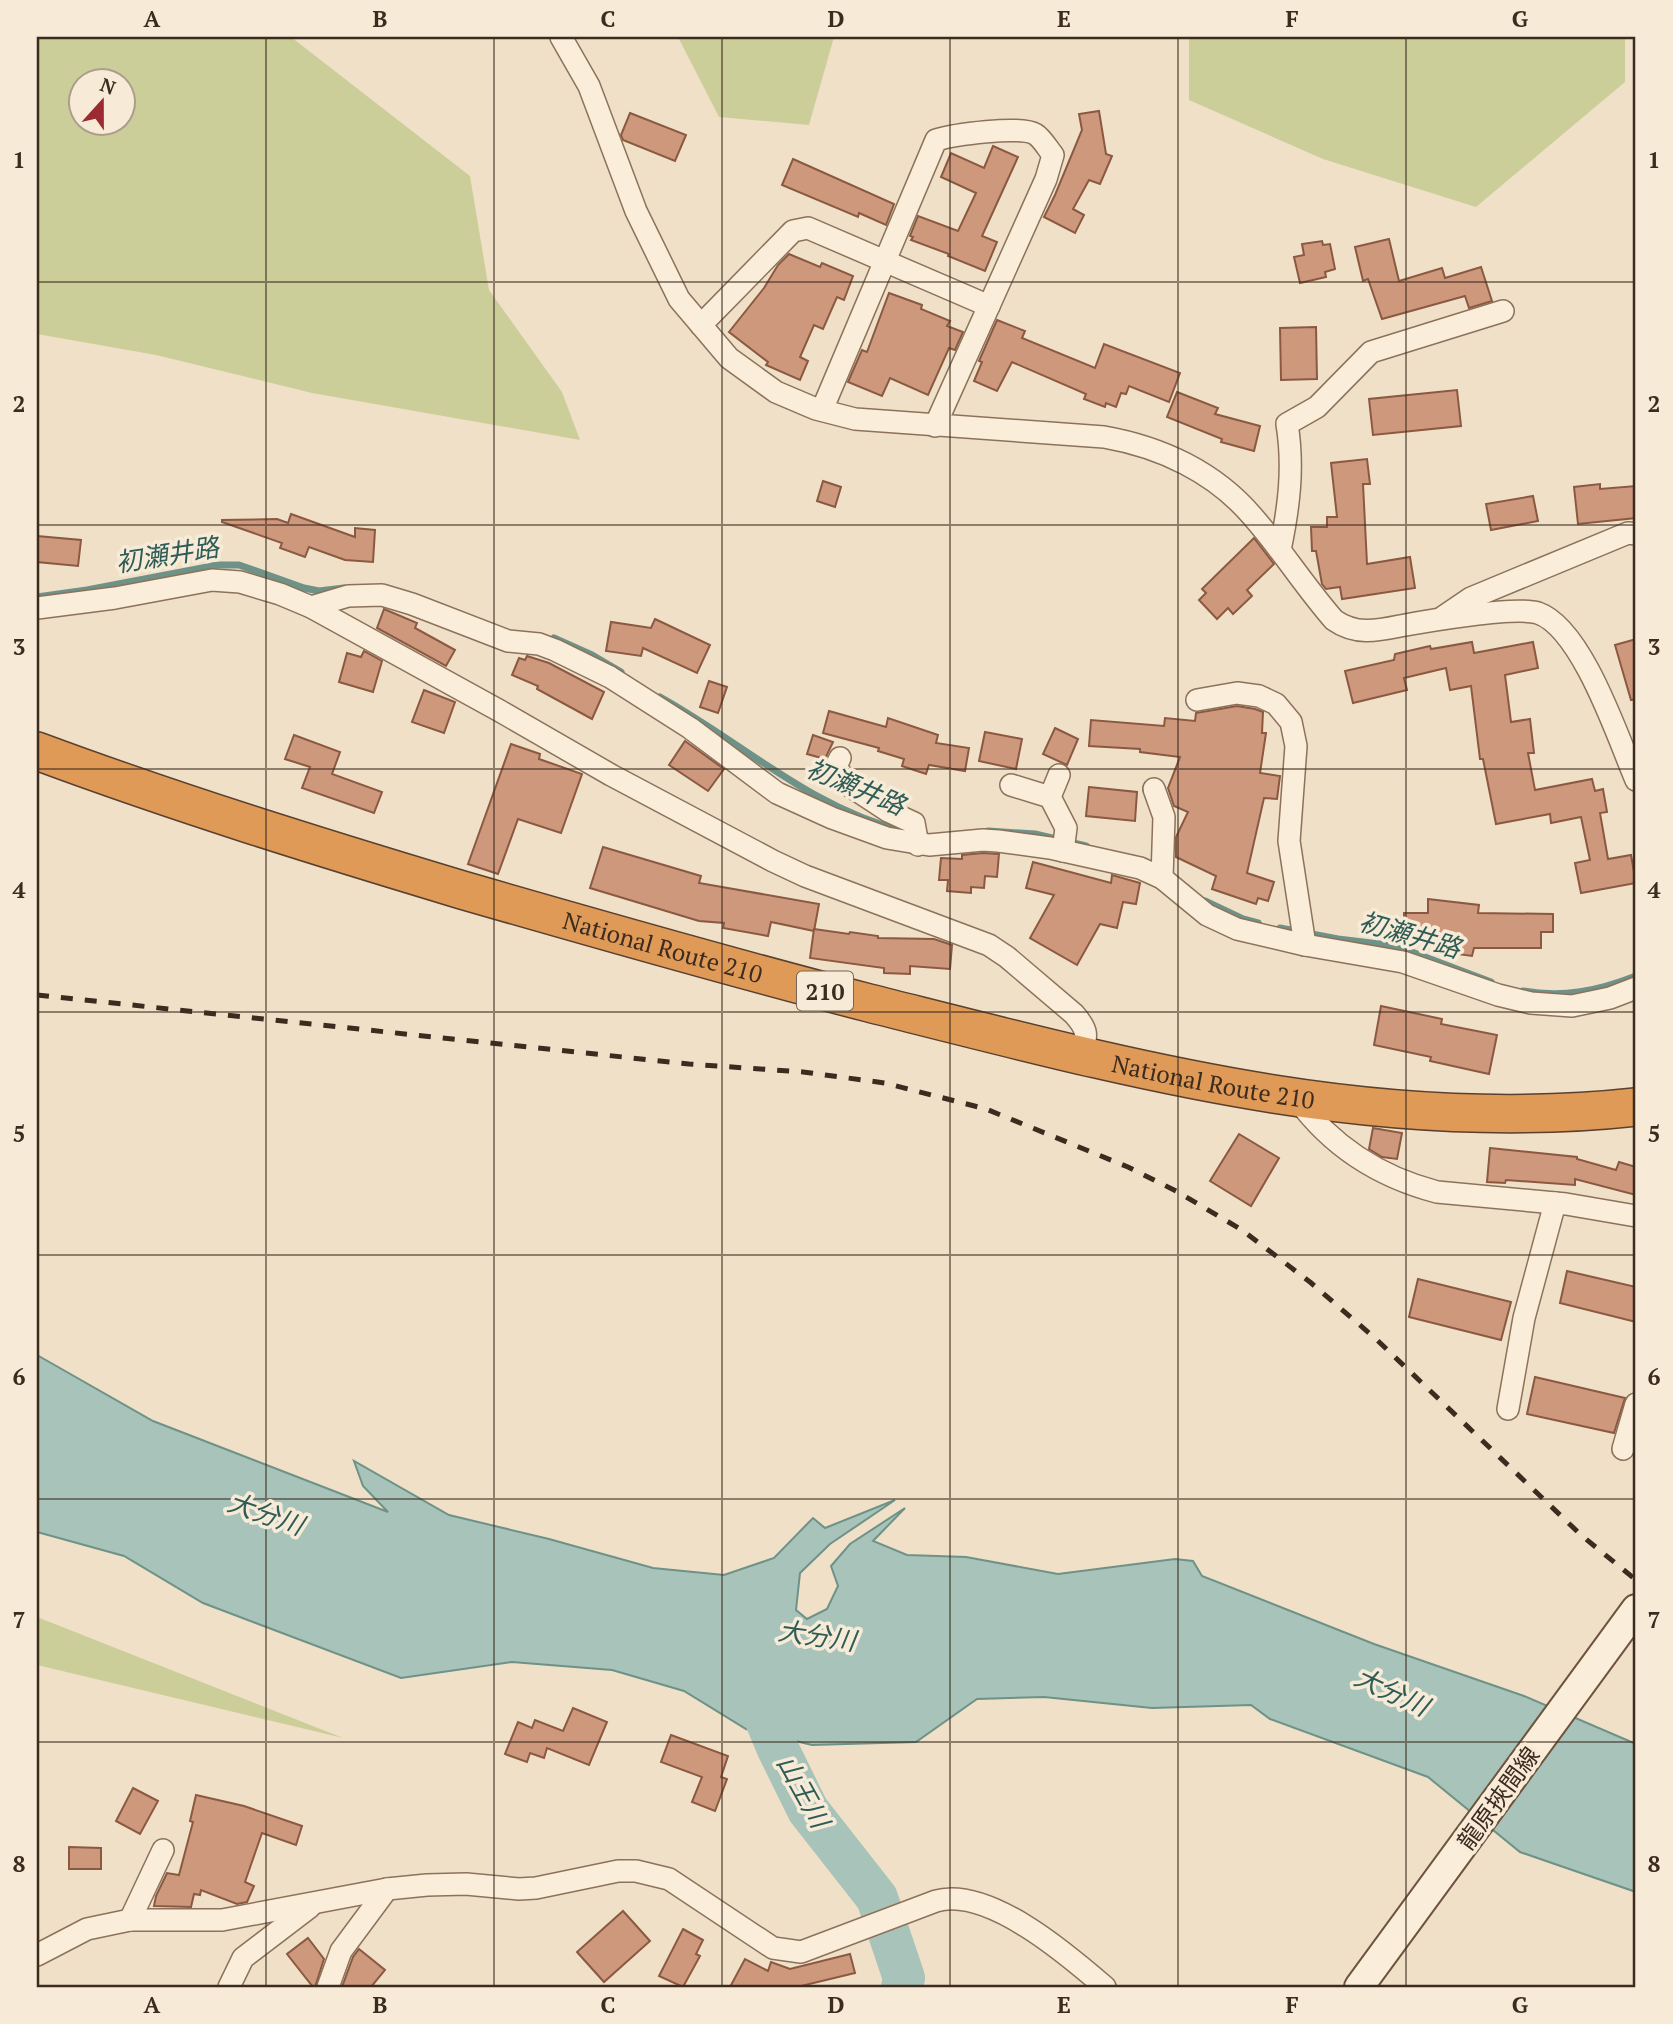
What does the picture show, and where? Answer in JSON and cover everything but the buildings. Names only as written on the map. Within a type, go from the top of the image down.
[{"type":"highway","name":"National Route 210","points":[[37,751],[234,821],[620,937],[743,971],[1082,1056],[1204,1083],[1297,1099],[1451,1113],[1546,1113],[1636,1107]]},
{"type":"main road","name":"龍原挾間線","points":[[1359,1987],[1636,1609]]},
{"type":"street","points":[[561,37],[589,86],[636,211],[679,299],[729,358],[776,392],[822,410],[855,419],[1082,435],[1127,441],[1178,460],[1216,482],[1252,516],[1328,613],[1342,626],[1369,632],[1438,620],[1516,611],[1538,614],[1550,619],[1570,640],[1587,666],[1636,780]]},
{"type":"street","points":[[822,410],[936,140],[950,135],[1023,130],[1036,134],[1053,155],[1046,179],[935,426]]},
{"type":"street","points":[[701,325],[793,231],[808,228],[989,306]]},
{"type":"street","points":[[1280,550],[1289,507],[1292,453],[1287,424],[1317,407],[1371,352],[1503,310]]},
{"type":"street","points":[[1438,620],[1471,598],[1628,533],[1636,534]]},
{"type":"street","points":[[37,608],[219,580],[258,587],[311,607],[611,775],[773,861],[826,884],[989,945],[1007,957],[1083,1023],[1087,1037],[1082,1056]]},
{"type":"street","points":[[311,607],[348,596],[382,595],[508,641],[539,644],[555,650],[610,677],[690,728],[758,780],[788,798],[860,829],[918,845],[983,840],[1063,851],[1140,868],[1161,878],[1216,920],[1264,937],[1403,962],[1497,995],[1531,1003],[1572,1006],[1600,1001],[1636,988]]},
{"type":"street","points":[[1198,700],[1237,693],[1259,696],[1276,705],[1292,722],[1296,746],[1289,841],[1305,945]]},
{"type":"street","points":[[840,758],[836,766],[847,783],[888,811],[914,823],[918,845]]},
{"type":"street","points":[[1050,797],[1059,775]]},
{"type":"street","points":[[1010,785],[1050,797],[1066,828],[1063,851]]},
{"type":"street","points":[[1154,789],[1164,817],[1161,878]]},
{"type":"street","points":[[1297,1099],[1312,1120],[1331,1138],[1365,1162],[1388,1175],[1437,1192],[1555,1203],[1636,1216]]},
{"type":"street","points":[[1508,1409],[1524,1318],[1555,1203]]},
{"type":"street","points":[[1623,1449],[1636,1404]]},
{"type":"street","points":[[130,1920],[163,1850]]},
{"type":"street","points":[[37,1955],[87,1928],[130,1920],[222,1920],[387,1889],[466,1884],[536,1888],[618,1871],[636,1871],[669,1879],[773,1948],[782,1951],[801,1952],[944,1898],[968,1900],[985,1905],[1037,1933],[1105,1987]]},
{"type":"street","points":[[328,1987],[341,1951],[387,1889]]},
{"type":"street","points":[[229,1987],[243,1958],[318,1901]]},
{"type":"green space","points":[[37,37],[291,37],[470,176],[489,290],[562,392],[580,440],[312,393],[156,355],[37,334]]},
{"type":"green space","points":[[678,37],[834,37],[809,125],[719,117]]},
{"type":"green space","points":[[1189,37],[1625,37],[1625,82],[1476,207],[1323,159],[1189,100]]},
{"type":"green space","points":[[37,1617],[343,1738],[37,1665]]},
{"type":"water","name":"大分川","points":[[37,1355],[153,1421],[388,1512],[363,1486],[354,1461],[449,1515],[653,1568],[724,1575],[774,1558],[813,1518],[825,1528],[895,1500],[830,1544],[800,1573],[796,1610],[807,1619],[827,1609],[838,1586],[831,1566],[850,1544],[905,1508],[873,1541],[907,1555],[966,1557],[1058,1574],[1175,1559],[1193,1561],[1202,1576],[1374,1644],[1524,1696],[1636,1744],[1636,1892],[1520,1852],[1428,1777],[1270,1719],[1251,1705],[1152,1708],[1044,1697],[977,1699],[916,1742],[812,1745],[746,1729],[684,1691],[612,1670],[512,1662],[401,1678],[203,1603],[124,1556],[37,1532]]},
{"type":"waterway","name":"初瀬井路","points":[[37,597],[218,565],[239,565],[319,591],[344,588]]},
{"type":"waterway","name":"初瀬井路","points":[[554,638],[621,672]]},
{"type":"waterway","name":"初瀬井路","points":[[660,697],[807,790],[869,820],[903,831]]},
{"type":"waterway","name":"初瀬井路","points":[[988,831],[1035,834],[1086,846]]},
{"type":"waterway","name":"初瀬井路","points":[[1205,901],[1258,923]]},
{"type":"waterway","name":"初瀬井路","points":[[1280,928],[1396,946],[1491,982]]},
{"type":"waterway","name":"初瀬井路","points":[[1523,991],[1552,994],[1580,992],[1636,976]]},
{"type":"waterway","name":"山王川","points":[[750,1682],[777,1747],[808,1810],[877,1898],[904,1978],[902,1987]]},
{"type":"railway","points":[[37,995],[689,1064],[803,1072],[885,1083],[986,1109],[1128,1167],[1176,1191],[1242,1230],[1310,1282],[1376,1339],[1581,1535],[1636,1580]]}]
